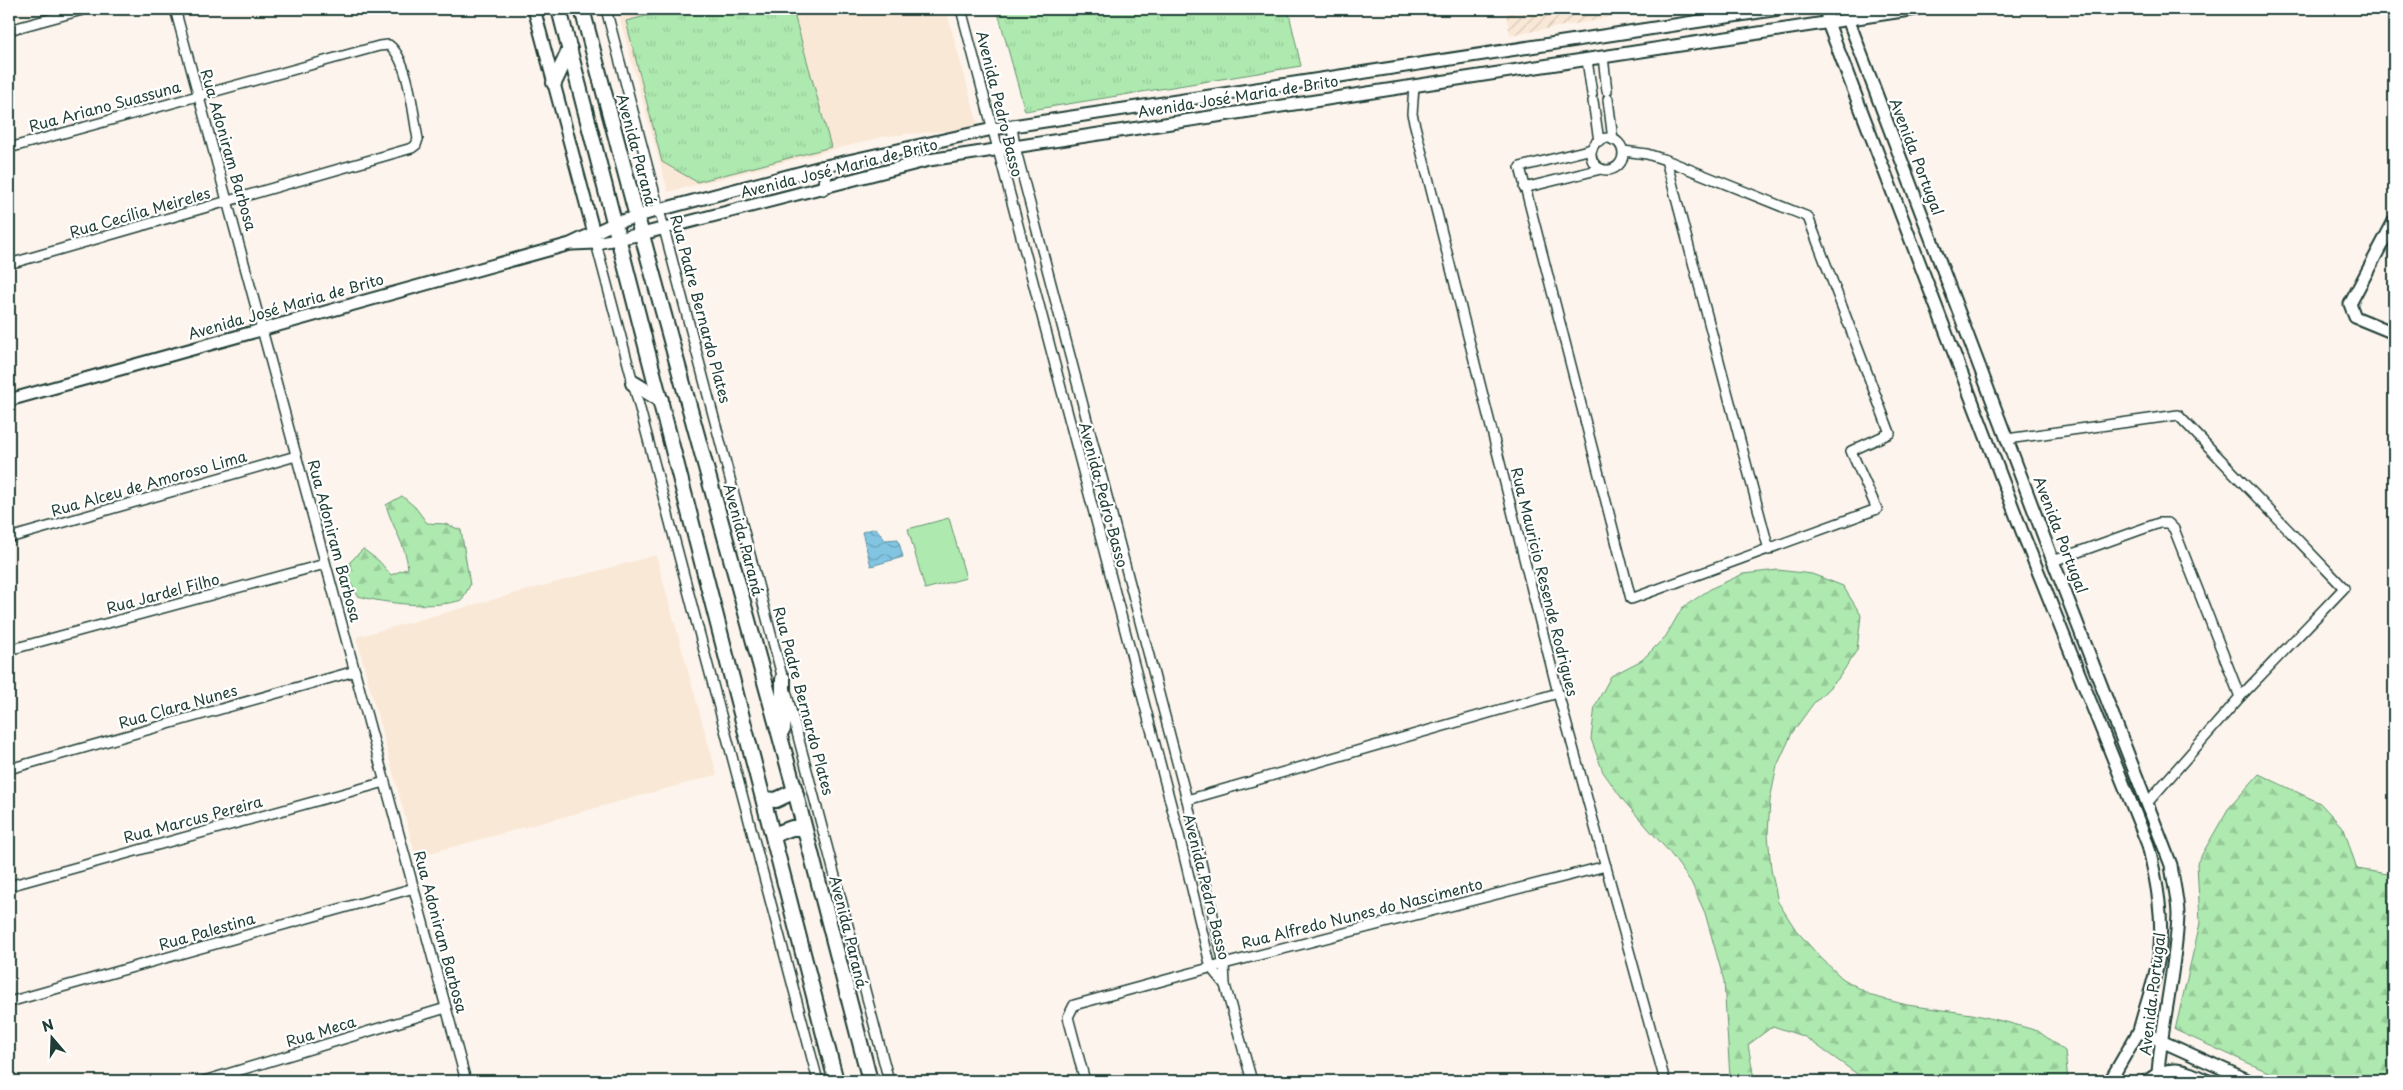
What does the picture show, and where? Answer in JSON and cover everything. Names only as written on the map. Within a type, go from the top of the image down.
[{"type":"main road","points":[[534,9],[596,243]]},
{"type":"main road","points":[[559,9],[620,239],[836,1081]]},
{"type":"main road","name":"Avenida Paraná","points":[[582,9],[637,217],[795,791],[870,1081]]},
{"type":"main road","name":"Avenida José Maria de Brito","points":[[571,244],[615,223],[821,166],[993,129],[1778,9]]},
{"type":"main road","name":"Avenida Portugal","points":[[1826,9],[1828,23],[2016,518],[2148,845],[2157,883],[2161,926],[2159,958],[2139,1031],[2110,1081]]},
{"type":"main road","name":"Avenida José Maria de Brito","points":[[9,400],[262,328],[571,244],[596,243],[642,234],[930,160],[1828,23],[1847,14],[1916,9]]},
{"type":"main road","name":"Avenida Portugal","points":[[1847,14],[2053,561],[2171,865],[2178,913],[2174,968],[2160,1040],[2158,1073]]},
{"type":"main road","points":[[554,83],[570,49]]},
{"type":"main road","points":[[821,166],[826,175],[822,189]]},
{"type":"main road","points":[[2394,221],[2350,304],[2355,317],[2394,333]]},
{"type":"main road","points":[[634,383],[661,400]]},
{"type":"main road","points":[[783,679],[784,752]]},
{"type":"main road","points":[[764,800],[776,800],[795,791]]},
{"type":"main road","points":[[773,835],[792,828],[804,828]]},
{"type":"main road","points":[[2139,1031],[2250,1081]]},
{"type":"main road","points":[[2148,1081],[2158,1073],[2172,1069],[2186,1071],[2208,1081]]},
{"type":"street","points":[[9,30],[86,9]]},
{"type":"street","name":"Rua Adoniram Barbosa","points":[[175,9],[229,202],[466,1081]]},
{"type":"street","name":"Rua Padre Bernardo Plates","points":[[606,9],[889,1081]]},
{"type":"street","name":"Avenida Pedro Basso","points":[[961,9],[993,129],[996,150],[1176,825],[1211,968],[1225,985]]},
{"type":"street","name":"Rua Ariano Suassuna","points":[[9,148],[379,46],[389,45],[396,50],[402,63],[418,139]]},
{"type":"street","points":[[1524,188],[1601,169],[1615,168],[1622,161],[1622,151],[1613,140],[1603,57]]},
{"type":"street","points":[[1587,60],[1598,141],[1592,149],[1592,158],[1601,169]]},
{"type":"street","name":"Rua Mauricio Resende Rodrigues","points":[[1414,86],[1412,114],[1558,693],[1665,1081]]},
{"type":"street","points":[[1593,100],[1608,98]]},
{"type":"street","name":"Avenida Pedro Basso","points":[[1012,127],[1015,147],[1187,800],[1224,964],[1225,985],[1252,1081]]},
{"type":"street","name":"Rua Cecília Meireles","points":[[9,264],[412,148],[416,145],[418,139]]},
{"type":"street","points":[[1598,141],[1613,140]]},
{"type":"street","points":[[1592,149],[1520,167],[1631,599],[1877,509],[1851,450],[1890,433],[1808,217],[1666,160],[1648,154],[1622,151]]},
{"type":"street","points":[[1666,160],[1769,550]]},
{"type":"street","points":[[596,243],[818,1081]]},
{"type":"street","points":[[2008,439],[2178,415],[2344,588],[2240,698],[2148,802]]},
{"type":"street","name":"Rua Alceu de Amoroso Lima","points":[[9,538],[296,456]]},
{"type":"street","points":[[2053,561],[2159,523],[2168,523],[2174,530],[2240,698]]},
{"type":"street","name":"Rua Jardel Filho","points":[[9,650],[326,564]]},
{"type":"street","name":"Rua Clara Nunes","points":[[9,769],[355,671]]},
{"type":"street","points":[[1187,800],[1558,693]]},
{"type":"street","name":"Rua Marcus Pereira","points":[[9,886],[385,782]]},
{"type":"street","name":"Rua Alfredo Nunes do Nascimento","points":[[1086,1081],[1068,1017],[1074,1005],[1224,964],[1606,866]]},
{"type":"street","name":"Rua Palestina","points":[[9,1002],[414,888]]},
{"type":"street","name":"Rua Meca","points":[[204,1081],[446,1008]]},
{"type":"shaded area","points":[[617,9],[946,9],[979,128],[887,136],[668,192]]},
{"type":"shaded area","points":[[1505,9],[1632,9],[1599,20],[1510,35]]},
{"type":"shaded area","points":[[656,555],[717,775],[416,857],[356,637]]},
{"type":"green space","points":[[674,9],[810,9],[794,14],[831,147],[697,182],[662,162],[626,21]]},
{"type":"green space","points":[[997,9],[1288,9],[1301,66],[1025,111]]},
{"type":"green space","points":[[402,496],[415,507],[427,523],[445,524],[461,530],[470,585],[462,600],[451,603],[424,605],[383,601],[358,596],[349,580],[350,562],[363,549],[379,561],[391,575],[408,568],[405,552],[386,505]]},
{"type":"green space","points":[[949,518],[966,578],[925,589],[908,529]]},
{"type":"green space","points":[[1778,570],[1812,574],[1843,586],[1861,615],[1857,650],[1838,679],[1813,704],[1792,733],[1777,766],[1770,800],[1768,834],[1771,869],[1778,902],[1796,930],[1842,978],[1872,996],[1907,1005],[1972,1014],[2038,1031],[2065,1051],[2068,1081],[1867,1081],[1805,1037],[1773,1026],[1748,1045],[1754,1078],[1742,1081],[1730,1078],[1724,981],[1705,913],[1691,882],[1670,853],[1623,800],[1603,772],[1591,739],[1595,706],[1611,676],[1642,660],[1666,636],[1682,608],[1712,588],[1743,574]]},
{"type":"green space","points":[[2259,774],[2320,803],[2344,829],[2357,869],[2394,875],[2394,1081],[2288,1081],[2175,1030],[2200,923],[2197,863],[2228,809]]},
{"type":"water","points":[[876,528],[885,540],[898,539],[903,557],[871,566],[862,532]]}]
